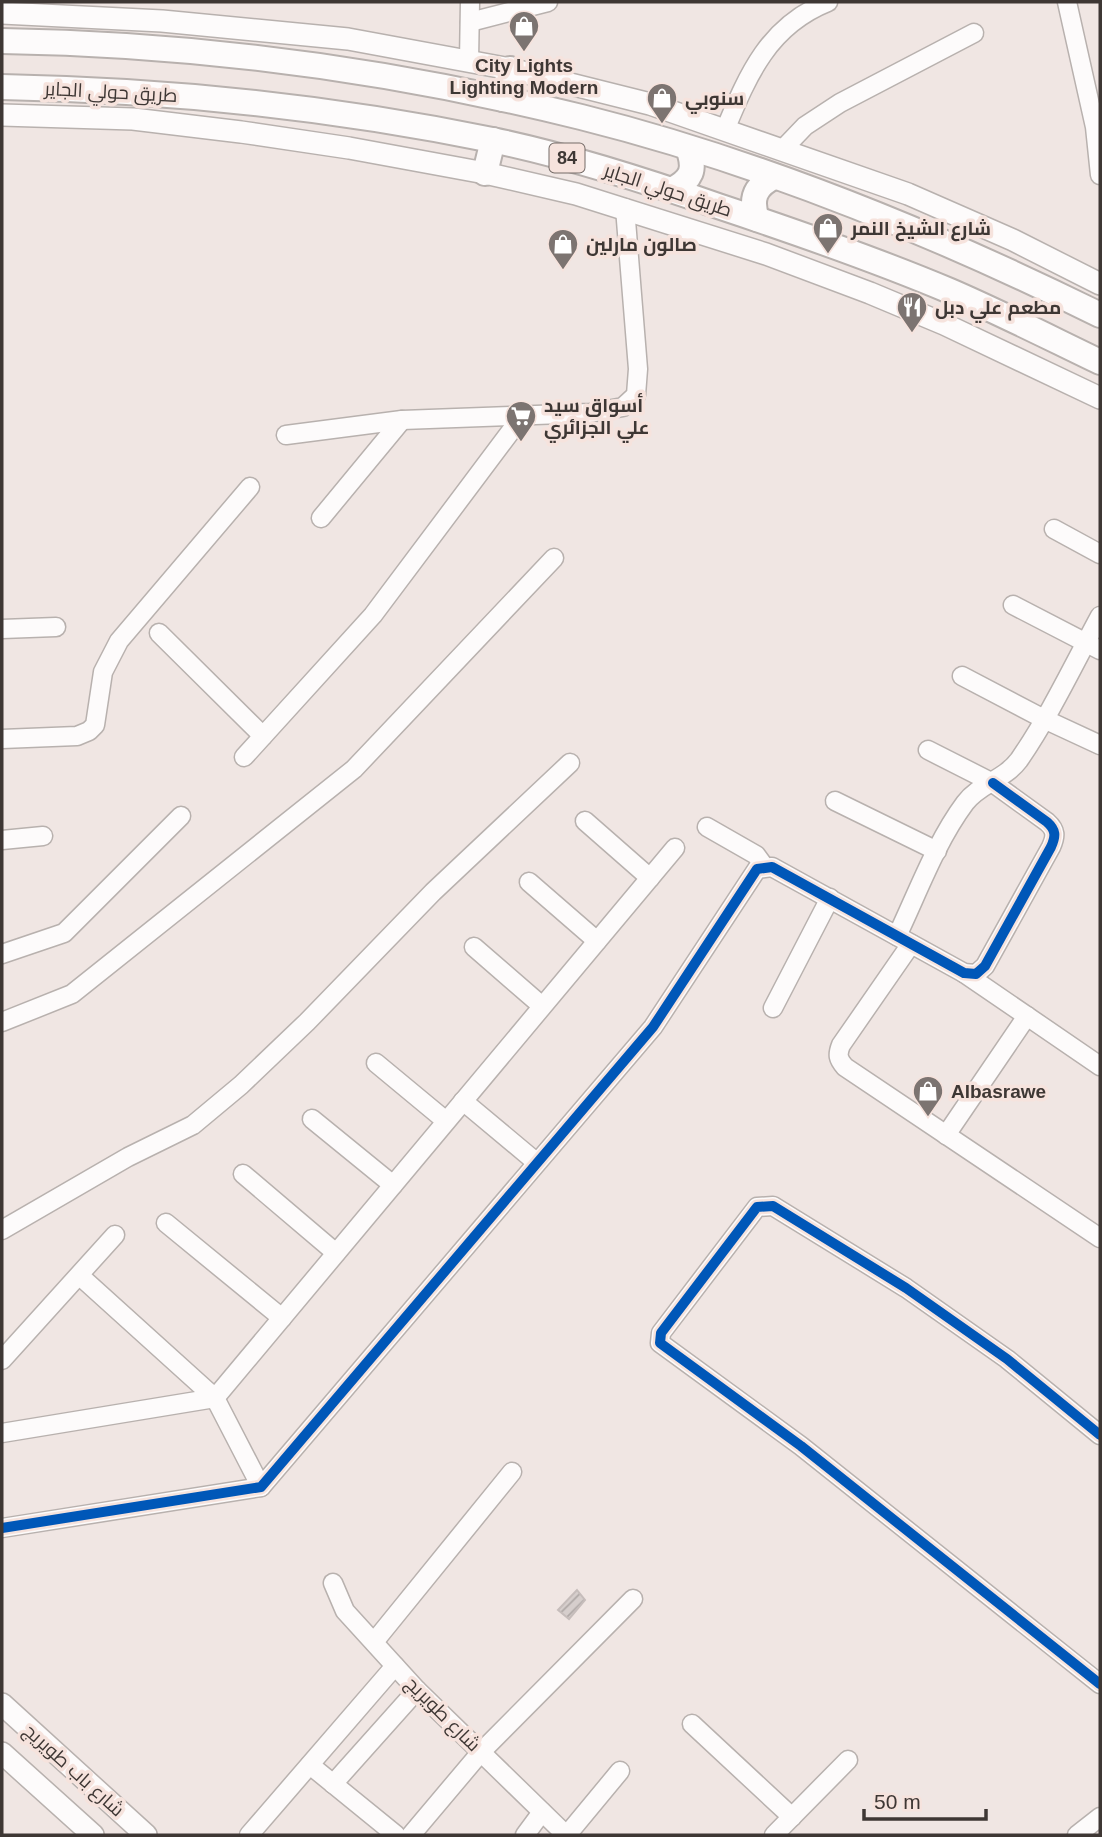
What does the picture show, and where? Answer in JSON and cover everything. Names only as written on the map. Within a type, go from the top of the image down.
[{"type":"highway","name":"84","points":[[2,41],[173,49],[372,76],[503,99],[583,118],[688,148],[865,209],[962,250],[1100,315]]},
{"type":"highway","points":[[503,99],[510,69]]},
{"type":"highway","name":"طريق حولي الجاير","points":[[2,87],[155,93],[264,104],[493,140],[569,159],[672,190],[850,251],[947,290],[1100,362]]},
{"type":"highway","points":[[485,173],[493,140]]},
{"type":"highway","points":[[672,190],[683,184],[691,174],[693,160],[688,148]]},
{"type":"highway","points":[[757,219],[753,207],[754,193],[762,183],[774,177]]},
{"type":"main road","points":[[2,13],[162,21],[348,39],[510,69],[650,104],[908,194],[1013,240],[1100,284]]},
{"type":"main road","points":[[2,115],[133,120],[348,148],[485,173],[625,208],[766,254],[870,293],[944,324],[1100,398]]},
{"type":"main road","name":"شارع باب طويريج","points":[[2,1704],[146,1835]]},
{"type":"main road","name":"شارع باب طويريج","points":[[2,1753],[93,1835]]},
{"type":"street","points":[[469,61],[470,2]]},
{"type":"street","points":[[470,22],[548,2]]},
{"type":"street","points":[[725,130],[750,72],[769,46],[789,24],[828,2]]},
{"type":"street","points":[[1067,2],[1092,76],[1100,175]]},
{"type":"street","points":[[783,149],[805,126],[840,103],[974,33]]},
{"type":"street","points":[[286,435],[402,420],[590,413],[623,407],[636,395],[638,369],[625,208]]},
{"type":"street","points":[[244,757],[373,615],[523,415]]},
{"type":"street","points":[[321,518],[402,420]]},
{"type":"street","points":[[2,739],[77,736],[95,725],[103,672],[119,641],[250,487]]},
{"type":"street","points":[[1054,529],[1100,554]]},
{"type":"street","points":[[2,1022],[72,994],[354,769],[554,558]]},
{"type":"street","points":[[1013,605],[1093,646]]},
{"type":"street","points":[[1100,616],[1093,646],[1018,760],[1010,770],[966,801],[937,851],[904,940],[838,1054],[845,1067],[1100,1238]]},
{"type":"street","points":[[2,629],[55,627]]},
{"type":"street","points":[[159,633],[263,736]]},
{"type":"street","points":[[962,676],[1100,745]]},
{"type":"street","points":[[928,750],[993,783],[1047,822],[1056,834],[985,966],[976,974],[964,973]]},
{"type":"street","points":[[2,1230],[128,1157],[193,1125],[241,1085],[433,891],[570,763]]},
{"type":"street","points":[[835,800],[937,851]]},
{"type":"street","points":[[2,954],[64,933],[181,816]]},
{"type":"street","points":[[585,821],[650,878]]},
{"type":"street","points":[[707,827],[756,855],[764,866]]},
{"type":"street","points":[[2,840],[43,836]]},
{"type":"street","points":[[2,1433],[215,1398],[675,848]]},
{"type":"street","points":[[2,1528],[261,1487],[653,1027],[752,875],[764,866],[779,870],[964,973],[1100,1066]]},
{"type":"street","points":[[529,882],[597,941]]},
{"type":"street","points":[[773,1008],[830,898]]},
{"type":"street","points":[[474,947],[542,1006]]},
{"type":"street","points":[[946,1135],[1027,1016]]},
{"type":"street","points":[[376,1063],[446,1121]]},
{"type":"street","points":[[463,1101],[536,1162]]},
{"type":"street","points":[[313,1119],[393,1185]]},
{"type":"street","points":[[243,1174],[336,1252]]},
{"type":"street","points":[[1100,1435],[1007,1359],[906,1288],[773,1206],[757,1207],[661,1333],[660,1343],[801,1447],[1100,1684]]},
{"type":"street","points":[[166,1223],[282,1318]]},
{"type":"street","points":[[2,1360],[115,1235]]},
{"type":"street","points":[[80,1276],[215,1398],[261,1487]]},
{"type":"street","points":[[374,1642],[512,1472]]},
{"type":"street","name":"شارع طويريج","points":[[333,1583],[345,1611],[417,1690],[566,1835]]},
{"type":"street","points":[[411,1835],[481,1752],[633,1599]]},
{"type":"street","points":[[249,1835],[395,1666]]},
{"type":"street","points":[[333,1784],[417,1690]]},
{"type":"street","points":[[692,1724],[792,1817]]},
{"type":"street","points":[[774,1835],[848,1760]]},
{"type":"street","points":[[310,1765],[396,1835]]},
{"type":"street","points":[[566,1835],[620,1770]]},
{"type":"street","points":[[525,1835],[542,1812]]},
{"type":"street","points":[[1077,1835],[1100,1817]]},
{"type":"building","points":[[577,1590],[585,1600],[569,1619],[558,1610]]},
{"type":"cycle path","points":[[2,1528],[261,1487],[653,1027],[757,869],[772,867],[964,973],[976,974],[985,966],[1051,847],[1054,836],[1054,831],[1047,822],[993,783]]},
{"type":"cycle path","points":[[1100,1435],[1007,1359],[906,1288],[773,1206],[757,1207],[661,1333],[660,1343],[801,1446],[1100,1684]]},
{"type":"place","name":"City Lights Lighting Modern","points":[[524,53]]},
{"type":"place","name":"سنوبي","points":[[662,125]]},
{"type":"place","name":"شارع الشيخ النمر","points":[[828,255]]},
{"type":"place","name":"صالون مارلين","points":[[563,271]]},
{"type":"place","name":"مطعم علي دبل","points":[[912,334]]},
{"type":"place","name":"أسواق سيد علي الجزائري","points":[[521,443]]},
{"type":"place","name":"Albasrawe","points":[[928,1118]]}]
